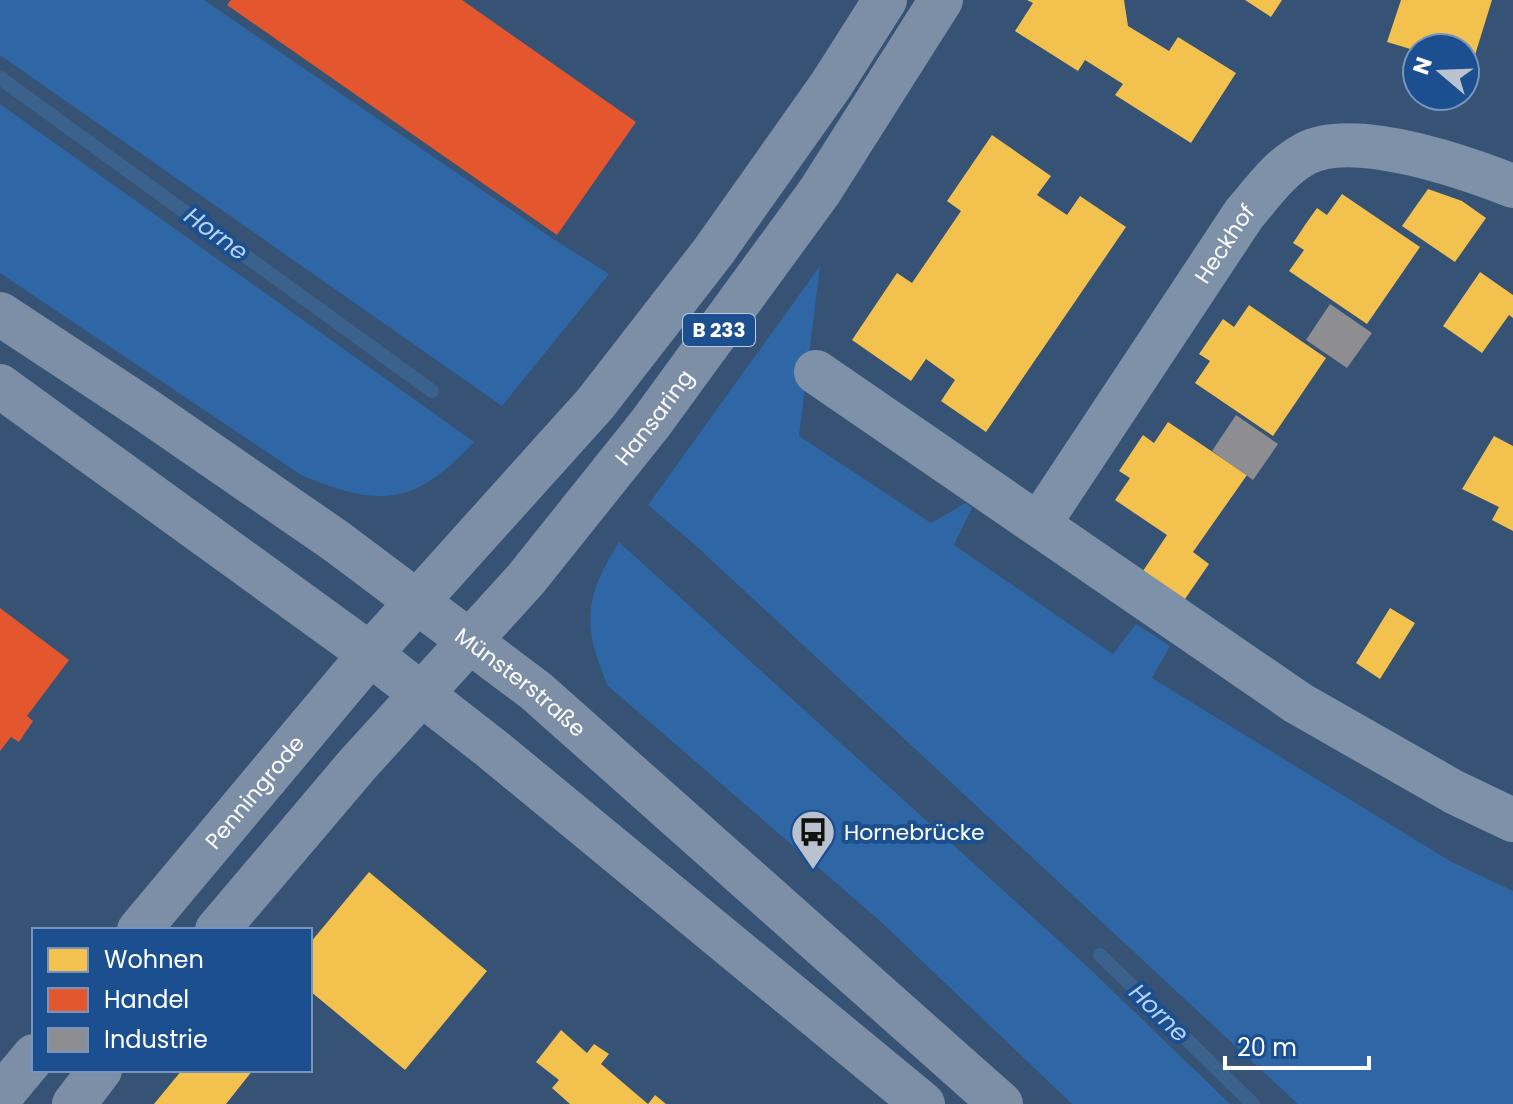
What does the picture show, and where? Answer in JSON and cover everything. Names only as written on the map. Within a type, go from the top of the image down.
[{"type":"main road","name":"B 233","points":[[370,654],[595,404],[713,252],[831,85],[885,0]]},
{"type":"main road","name":"Hansaring","points":[[422,695],[526,579],[668,399],[820,191],[941,0]]},
{"type":"main road","name":"Münsterstraße","points":[[0,314],[336,541],[542,697],[1001,1104]]},
{"type":"main road","points":[[0,386],[370,654],[503,758],[923,1104]]},
{"type":"main road","name":"Penningrode","points":[[141,928],[370,654]]},
{"type":"main road","points":[[219,928],[357,765],[422,695]]},
{"type":"main road","points":[[0,1097],[32,1058]]},
{"type":"main road","points":[[74,1104],[98,1072]]},
{"type":"street","name":"Heckhof","points":[[1039,524],[1244,214],[1278,173],[1307,153],[1343,144],[1419,155],[1513,186]]},
{"type":"street","points":[[816,372],[1298,703],[1454,792],[1513,820]]},
{"type":"shaded area","points":[[0,0],[204,0],[609,274],[502,406],[0,55]]},
{"type":"shaded area","points":[[0,104],[474,442],[433,479],[395,495],[374,496],[328,486],[301,475],[0,273]]},
{"type":"shaded area","points":[[820,266],[799,436],[931,523],[966,503],[972,508],[954,545],[1113,654],[1136,624],[1170,646],[1152,678],[1450,861],[1513,891],[1513,1104],[1298,1104],[695,545],[648,505]]},
{"type":"shaded area","points":[[619,542],[1090,969],[1230,1104],[1072,1104],[880,921],[608,686],[594,646],[591,612],[599,580]]},
{"type":"building: Wohnen","points":[[1027,0],[1124,0],[1128,26],[1169,51],[1178,37],[1236,73],[1191,143],[1115,95],[1123,84],[1085,60],[1078,71],[1015,31],[1033,3]]},
{"type":"building: Wohnen","points":[[1245,0],[1282,0],[1271,17]]},
{"type":"building: Wohnen","points":[[1401,0],[1492,0],[1481,36],[1481,32],[1401,32],[1401,46],[1387,42]]},
{"type":"building: Wohnen","points":[[992,135],[1051,176],[1037,195],[1067,215],[1080,196],[1126,227],[986,432],[941,401],[955,380],[926,359],[911,381],[852,340],[897,273],[912,283],[961,211],[947,201]]},
{"type":"building: Wohnen","points":[[1428,189],[1462,201],[1486,218],[1455,262],[1402,226]]},
{"type":"building: Wohnen","points":[[1342,194],[1420,247],[1367,324],[1289,271],[1304,250],[1293,243],[1305,225],[1317,208],[1327,215]]},
{"type":"building: Wohnen","points":[[1480,272],[1513,295],[1513,318],[1509,315],[1482,353],[1443,326]]},
{"type":"building: Wohnen","points":[[1249,305],[1326,358],[1273,436],[1195,383],[1210,361],[1199,354],[1223,319],[1234,327]]},
{"type":"building: Wohnen","points":[[1168,422],[1247,475],[1193,552],[1209,564],[1185,599],[1143,571],[1167,535],[1115,500],[1130,478],[1119,471],[1143,435],[1154,443]]},
{"type":"building: Wohnen","points":[[1494,436],[1513,446],[1513,531],[1492,520],[1499,507],[1462,489]]},
{"type":"building: Wohnen","points":[[1390,608],[1415,623],[1380,679],[1356,663]]},
{"type":"building: Wohnen","points":[[369,872],[487,971],[405,1070],[312,993],[312,941]]},
{"type":"building: Wohnen","points":[[561,1030],[587,1053],[594,1044],[609,1054],[601,1064],[648,1104],[570,1104],[552,1088],[559,1080],[536,1062]]},
{"type":"building: Wohnen","points":[[180,1072],[251,1072],[226,1104],[154,1104]]},
{"type":"building: Wohnen","points":[[655,1095],[666,1104],[648,1104]]},
{"type":"building: Handel","points":[[231,0],[462,0],[636,122],[557,235],[227,5]]},
{"type":"building: Handel","points":[[0,608],[69,660],[27,716],[33,721],[19,742],[11,737],[0,751]]},
{"type":"building: Industrie","points":[[1330,304],[1372,333],[1347,368],[1306,340]]},
{"type":"building: Industrie","points":[[1236,415],[1278,444],[1253,480],[1212,451]]},
{"type":"waterway","name":"Horne","points":[[0,78],[432,391]]},
{"type":"waterway","name":"Horne","points":[[1100,955],[1253,1104]]},
{"type":"place","name":"Hornebrücke","points":[[813,871]]}]
